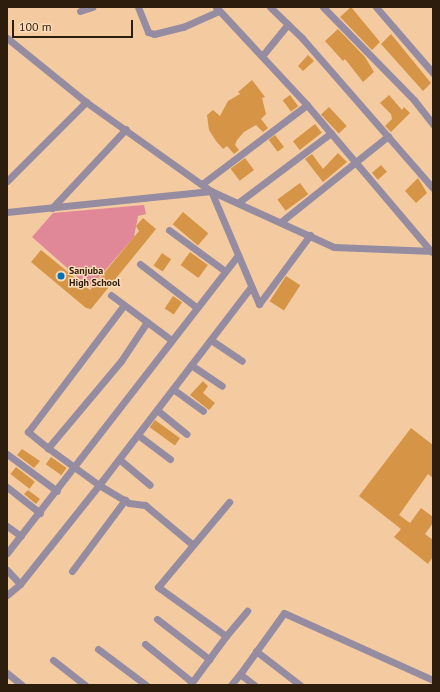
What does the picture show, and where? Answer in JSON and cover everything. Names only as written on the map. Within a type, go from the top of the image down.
[{"type":"street","points":[[80,11],[92,7]]},
{"type":"street","points":[[138,7],[148,32],[154,34],[183,27],[217,9],[307,105],[432,251]]},
{"type":"street","points":[[270,7],[288,24],[433,188]]},
{"type":"street","points":[[323,7],[414,100],[433,124]]},
{"type":"street","points":[[376,7],[433,73]]},
{"type":"street","points":[[262,56],[288,24]]},
{"type":"street","points":[[7,38],[86,102],[126,129],[211,191],[282,221],[334,247],[432,251]]},
{"type":"street","points":[[7,181],[86,102]]},
{"type":"street","points":[[202,184],[307,105]]},
{"type":"street","points":[[52,208],[126,129]]},
{"type":"street","points":[[239,202],[331,133]]},
{"type":"street","points":[[282,221],[388,136]]},
{"type":"street","points":[[7,212],[211,191]]},
{"type":"street","points":[[211,191],[259,304],[310,235]]},
{"type":"street","points":[[169,230],[225,271]]},
{"type":"street","points":[[7,553],[75,468],[170,340],[238,255]]},
{"type":"street","points":[[140,264],[196,307]]},
{"type":"street","points":[[7,595],[20,584],[99,485],[251,287]]},
{"type":"street","points":[[111,296],[170,340]]},
{"type":"street","points":[[124,305],[28,432],[99,485],[125,500],[145,506],[193,545]]},
{"type":"street","points":[[48,448],[121,361],[147,322]]},
{"type":"street","points":[[211,340],[242,361]]},
{"type":"street","points":[[191,365],[222,386]]},
{"type":"street","points":[[173,389],[203,411]]},
{"type":"street","points":[[157,410],[187,434]]},
{"type":"street","points":[[138,435],[170,459]]},
{"type":"street","points":[[7,454],[57,491]]},
{"type":"street","points":[[119,459],[150,485]]},
{"type":"street","points":[[7,487],[40,513]]},
{"type":"street","points":[[72,571],[125,500]]},
{"type":"street","points":[[226,636],[158,587],[229,502]]},
{"type":"street","points":[[7,526],[21,536]]},
{"type":"street","points":[[7,570],[20,584]]},
{"type":"street","points":[[145,644],[191,684],[226,636],[247,611]]},
{"type":"street","points":[[230,685],[240,674],[284,613],[433,680]]},
{"type":"street","points":[[157,619],[210,659]]},
{"type":"street","points":[[98,650],[146,685]]},
{"type":"street","points":[[256,651],[300,685]]},
{"type":"street","points":[[53,660],[85,685]]},
{"type":"street","points":[[7,673],[22,685]]},
{"type":"street","points":[[240,674],[254,685]]},
{"type":"shaded area","points":[[144,205],[146,214],[138,216],[134,237],[90,288],[32,237],[53,213]]},
{"type":"building","points":[[351,7],[380,42],[372,50],[340,17]]},
{"type":"building","points":[[338,29],[365,57],[374,72],[363,82],[345,59],[343,61],[325,41]]},
{"type":"building","points":[[391,34],[431,83],[423,91],[381,44]]},
{"type":"building","points":[[308,55],[314,61],[303,71],[298,66]]},
{"type":"building","points":[[252,80],[265,97],[262,98],[266,114],[261,119],[268,128],[263,132],[256,125],[244,132],[237,140],[235,145],[239,150],[234,154],[227,146],[223,149],[216,141],[209,130],[207,115],[213,110],[220,116],[228,101],[240,94],[238,92]]},
{"type":"building","points":[[290,95],[298,106],[291,112],[283,100]]},
{"type":"building","points":[[389,95],[402,110],[404,107],[410,113],[391,132],[385,126],[392,119],[391,114],[380,103]]},
{"type":"building","points":[[329,107],[347,126],[339,134],[321,115]]},
{"type":"building","points":[[315,124],[322,133],[300,150],[293,141]]},
{"type":"building","points":[[275,135],[284,147],[278,152],[269,140]]},
{"type":"building","points":[[338,153],[347,162],[323,182],[305,159],[312,154],[323,169]]},
{"type":"building","points":[[245,158],[254,170],[240,181],[231,169]]},
{"type":"building","points":[[381,165],[387,172],[378,180],[372,173]]},
{"type":"building","points":[[418,178],[427,193],[416,203],[405,191]]},
{"type":"building","points":[[300,183],[308,194],[286,211],[277,199]]},
{"type":"building","points":[[183,212],[208,233],[198,245],[173,224]]},
{"type":"building","name":"Sanjuba High School","points":[[143,218],[156,229],[91,309],[86,308],[31,262],[41,250],[90,290],[139,231],[136,226]]},
{"type":"building","points":[[190,252],[208,265],[198,278],[181,265]]},
{"type":"building","points":[[162,253],[171,259],[163,272],[154,265]]},
{"type":"building","points":[[286,276],[300,285],[284,310],[270,301]]},
{"type":"building","points":[[173,296],[182,302],[174,315],[165,308]]},
{"type":"building","points":[[203,381],[208,386],[203,393],[215,403],[209,410],[190,395]]},
{"type":"building","points":[[155,420],[180,438],[175,446],[150,427]]},
{"type":"building","points":[[411,428],[433,445],[433,478],[428,474],[399,515],[410,523],[421,508],[433,517],[433,523],[425,534],[433,540],[433,557],[428,564],[394,537],[401,529],[359,496]]},
{"type":"building","points":[[22,449],[40,461],[34,468],[17,455]]},
{"type":"building","points":[[51,457],[67,468],[61,475],[46,464]]},
{"type":"building","points":[[16,467],[35,482],[29,489],[10,474]]},
{"type":"building","points":[[28,490],[40,499],[36,504],[24,494]]},
{"type":"place","name":"Sanjuba High School","points":[[61,276]]}]
